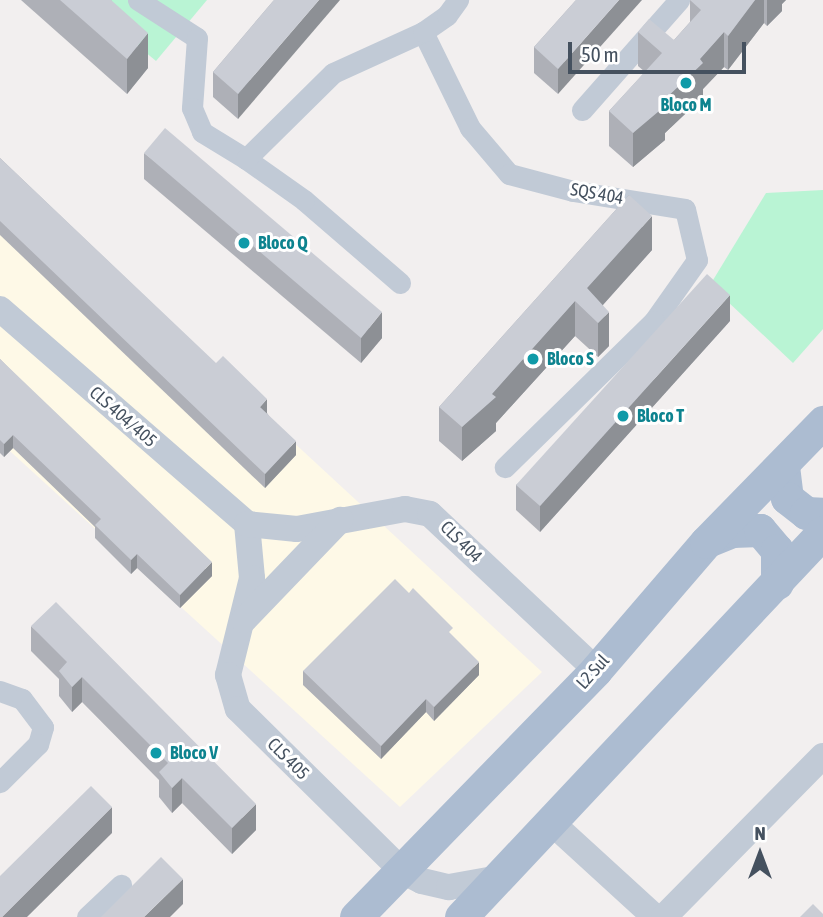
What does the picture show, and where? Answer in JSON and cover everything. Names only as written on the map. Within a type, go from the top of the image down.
[{"type":"main road","name":"L2 Sul","points":[[356,917],[596,670],[706,542],[823,422]]},
{"type":"main road","points":[[783,466],[787,498],[806,513],[823,514]]},
{"type":"main road","points":[[706,542],[732,531],[760,530],[777,550],[777,583]]},
{"type":"main road","points":[[461,917],[823,531]]},
{"type":"street","points":[[138,0],[197,38],[192,108],[202,132],[304,200],[400,283]]},
{"type":"street","points":[[246,159],[333,73],[424,32],[447,15],[458,0]]},
{"type":"street","points":[[582,110],[679,0]]},
{"type":"street","name":"SQS 404","points":[[424,32],[470,128],[509,174],[573,191],[685,209],[697,260],[654,321],[505,467]]},
{"type":"street","name":"CLS 404/405","points":[[0,309],[247,524]]},
{"type":"street","name":"CLS 404","points":[[247,524],[297,529],[405,509],[430,514],[596,670]]},
{"type":"street","points":[[244,620],[342,519]]},
{"type":"street","name":"CLS 405","points":[[247,524],[252,578],[244,620],[228,676],[237,709],[402,871],[422,881],[449,887],[499,878]]},
{"type":"street","points":[[0,691],[22,699],[43,727],[38,744],[0,782]]},
{"type":"street","points":[[664,917],[823,756]]},
{"type":"street","points":[[552,823],[655,917]]},
{"type":"street","points":[[87,917],[121,885]]},
{"type":"shaded area","points":[[0,171],[542,672],[400,807],[0,442]]},
{"type":"green space","points":[[83,0],[207,0],[156,61]]},
{"type":"green space","points":[[823,190],[823,329],[793,363],[710,285],[766,193]]},
{"type":"building","points":[[60,0],[111,0],[148,33],[127,59]]},
{"type":"building","points":[[274,0],[319,0],[238,94],[213,72]]},
{"type":"building","points":[[576,0],[619,0],[558,69],[534,47]]},
{"type":"building","points":[[690,0],[755,0],[728,36],[724,32],[700,59],[703,63],[661,103],[665,106],[633,133],[609,111],[662,53],[638,32],[649,19],[674,40],[701,10]]},
{"type":"building","points":[[165,128],[382,312],[361,338],[144,153]]},
{"type":"building","points":[[0,158],[216,363],[223,356],[267,399],[260,407],[296,441],[265,474],[0,221]]},
{"type":"building","points":[[629,195],[652,216],[587,288],[609,312],[598,323],[575,301],[492,394],[496,397],[462,427],[439,407]]},
{"type":"building","points":[[707,274],[730,295],[540,506],[516,485]]},
{"type":"building","points":[[0,359],[212,562],[180,595],[137,554],[131,560],[95,525],[101,519],[13,435],[4,444],[0,440]]},
{"type":"building","points":[[395,579],[409,593],[413,588],[453,628],[449,632],[479,662],[434,707],[426,699],[381,746],[303,671]]},
{"type":"building","points":[[56,602],[256,804],[232,828],[182,778],[172,788],[159,772],[168,763],[82,677],[72,687],[59,671],[67,662],[31,626]]},
{"type":"building","points":[[91,786],[112,807],[0,917],[0,876]]},
{"type":"building","points":[[161,857],[183,879],[144,917],[101,917]]},
{"type":"building","points":[[813,904],[823,917],[800,917]]},
{"type":"place","name":"Bloco M","points":[[686,83]]},
{"type":"place","name":"Bloco Q","points":[[244,243]]},
{"type":"place","name":"Bloco S","points":[[533,359]]},
{"type":"place","name":"Bloco T","points":[[623,416]]},
{"type":"place","name":"Bloco V","points":[[156,753]]}]
